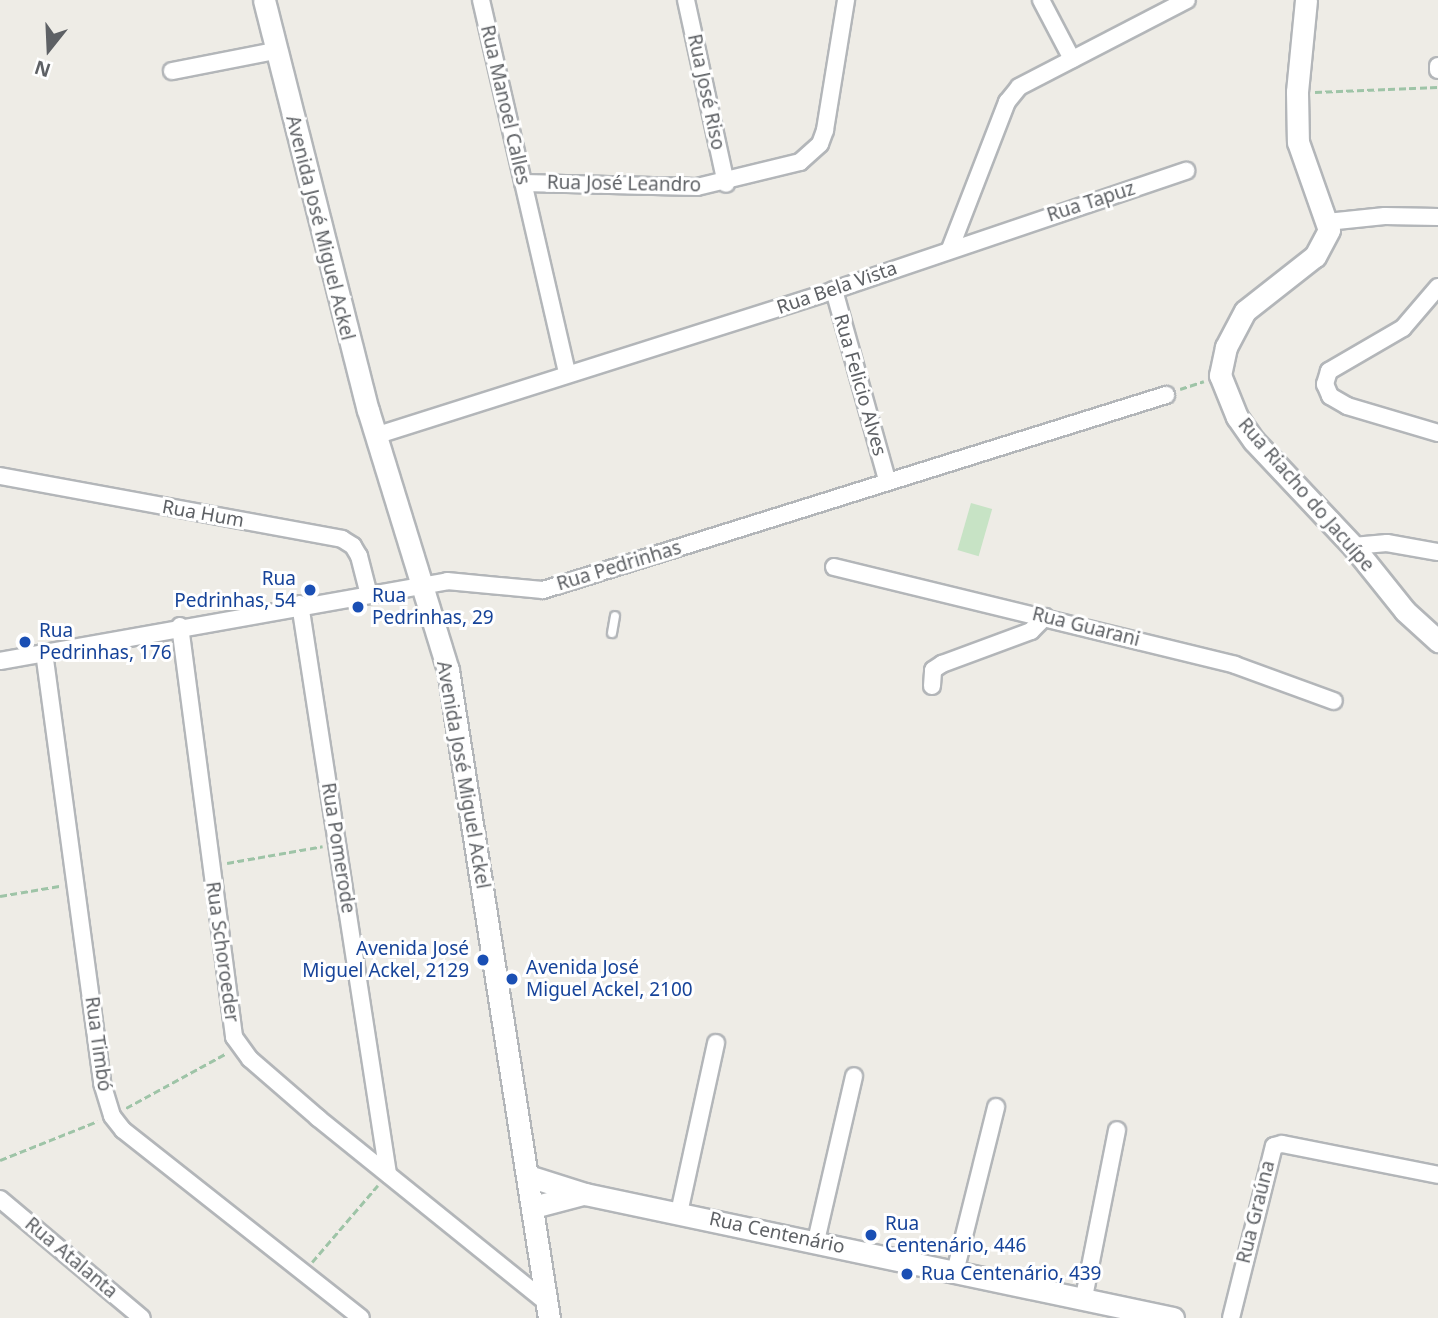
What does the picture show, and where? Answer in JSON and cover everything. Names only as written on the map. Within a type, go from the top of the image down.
[{"type":"street","name":"Avenida José Miguel Ackel","points":[[264,0],[375,436],[448,670],[548,1310]]},
{"type":"street","name":"Rua Manoel Calles","points":[[481,0],[567,373]]},
{"type":"street","name":"Rua José Riso","points":[[687,0],[726,184]]},
{"type":"street","name":"Rua José Leandro","points":[[523,183],[657,188],[726,184],[800,162],[820,144],[846,0]]},
{"type":"street","points":[[1041,0],[1072,59]]},
{"type":"street","points":[[950,249],[970,204],[1007,102],[1033,76],[1187,0]]},
{"type":"street","points":[[1220,375],[1226,347],[1245,311],[1315,256],[1327,240],[1327,222],[1298,142],[1297,92],[1311,3]]},
{"type":"street","points":[[172,71],[275,51]]},
{"type":"street","name":"Rua Tapuz","points":[[950,249],[1186,171]]},
{"type":"street","points":[[970,204],[976,228],[997,233]]},
{"type":"street","points":[[1327,222],[1385,216],[1438,217]]},
{"type":"street","name":"Rua Bela Vista","points":[[375,436],[834,290],[950,249]]},
{"type":"street","points":[[1438,287],[1403,328],[1329,372],[1325,384],[1330,396],[1347,406],[1438,433]]},
{"type":"street","name":"Rua Felicio Alves","points":[[834,290],[887,480]]},
{"type":"street","name":"Rua Riacho do Jacuípe","points":[[1220,375],[1237,417],[1254,441],[1353,546],[1405,611],[1438,641]]},
{"type":"street","name":"Rua Pedrinhas","points":[[0,661],[300,604],[458,581],[543,590],[887,480],[1166,395]]},
{"type":"street","name":"Rua Hum","points":[[0,476],[342,540],[354,546],[359,556],[369,595]]},
{"type":"street","points":[[1353,546],[1388,543],[1438,552]]},
{"type":"street","name":"Rua Guarani","points":[[834,568],[1235,665],[1334,701]]},
{"type":"street","name":"Rua Pomerode","points":[[300,604],[388,1174]]},
{"type":"street","points":[[932,686],[933,670],[942,664],[1031,631],[1045,617]]},
{"type":"street","name":"Rua Schoroeder","points":[[180,626],[234,1037],[250,1059],[548,1310]]},
{"type":"street","name":"Rua Timbó","points":[[44,652],[102,1083],[112,1116],[123,1130],[361,1318]]},
{"type":"street","points":[[679,1213],[716,1043]]},
{"type":"street","points":[[816,1241],[854,1076]]},
{"type":"street","points":[[955,1272],[996,1107]]},
{"type":"street","points":[[1084,1297],[1117,1130]]},
{"type":"street","name":"Rua Graúna","points":[[1231,1318],[1268,1156],[1274,1146],[1282,1144],[1438,1175]]},
{"type":"street","name":"Rua Centenário","points":[[528,1176],[585,1194],[1084,1297],[1173,1318]]},
{"type":"street","name":"Rua Centenário","points":[[533,1207],[585,1194]]},
{"type":"street","name":"Rua Atalanta","points":[[0,1199],[142,1318]]},
{"type":"lane","points":[[612,633],[615,617]]},
{"type":"path","points":[[1297,92],[1438,88]]},
{"type":"path","points":[[1166,395],[1220,375]]},
{"type":"path","points":[[211,866],[337,844]]},
{"type":"path","points":[[0,896],[76,884]]},
{"type":"path","points":[[303,1271],[388,1174]]},
{"type":"green space","points":[[971,503],[992,509],[979,556],[957,550]]},
{"type":"place","name":"Rua Pedrinhas, 54","points":[[310,590]]},
{"type":"place","name":"Rua Pedrinhas, 29","points":[[358,607]]},
{"type":"place","name":"Rua Pedrinhas, 176","points":[[25,642]]},
{"type":"place","name":"Avenida José Miguel Ackel, 2129","points":[[483,960]]},
{"type":"place","name":"Avenida José Miguel Ackel, 2100","points":[[512,979]]},
{"type":"place","name":"Rua Centenário, 446","points":[[871,1235]]},
{"type":"place","name":"Rua Centenário, 439","points":[[907,1274]]}]
